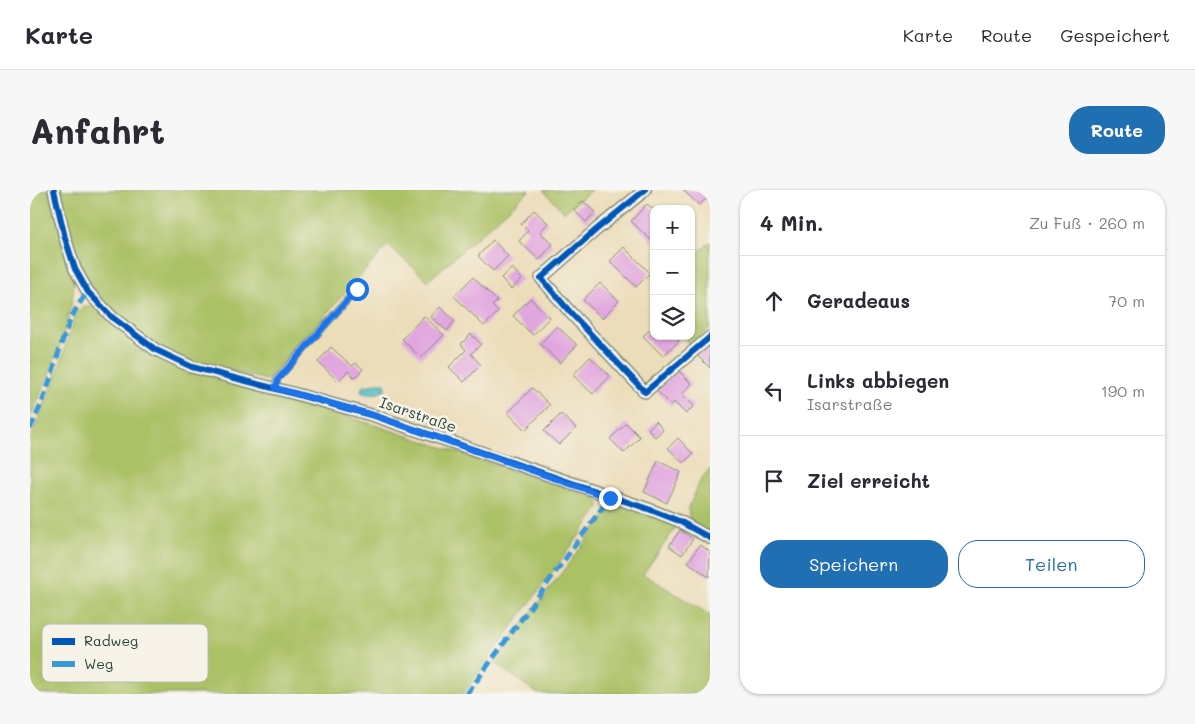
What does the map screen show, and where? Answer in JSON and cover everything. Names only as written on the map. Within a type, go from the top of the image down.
[{"type":"street","name":"Isarstraße","points":[[54,190],[65,238],[75,269],[88,292],[113,318],[156,350],[192,367],[376,416],[651,510],[679,521],[710,538]]},
{"type":"street","points":[[645,190],[597,228],[541,278],[570,312],[646,392],[710,338]]},
{"type":"lane","points":[[275,388],[278,379],[357,289]]},
{"type":"green space","points":[[30,190],[49,190],[68,254],[73,275],[73,289],[71,306],[59,347],[30,418]]},
{"type":"green space","points":[[61,190],[530,190],[428,281],[388,245],[267,380],[193,362],[157,347],[114,314],[98,297],[82,270],[61,202]]},
{"type":"green space","points":[[543,190],[592,190],[564,212]]},
{"type":"green space","points":[[710,242],[710,328],[690,346],[686,340],[695,340],[695,255]]},
{"type":"green space","points":[[86,306],[93,306],[98,309],[127,336],[150,352],[595,497],[599,502],[598,509],[463,694],[30,694],[30,439],[55,380],[75,316],[80,309]]},
{"type":"green space","points":[[710,469],[710,532],[690,521],[688,509],[702,477]]},
{"type":"green space","points":[[619,503],[679,523],[643,574],[710,615],[710,694],[538,694],[494,662],[610,509]]},
{"type":"water","points":[[385,383],[385,390],[373,394],[361,392],[362,387]]},
{"type":"building","points":[[683,190],[710,190],[710,203],[706,199],[699,205]]},
{"type":"building","points":[[583,201],[595,212],[586,222],[574,210]]},
{"type":"building","points":[[647,204],[650,207],[650,239],[631,221]]},
{"type":"building","points":[[534,210],[548,223],[540,232],[553,244],[539,260],[519,241],[528,231],[521,224]]},
{"type":"building","points":[[493,240],[508,256],[493,271],[478,256]]},
{"type":"building","points":[[624,247],[650,273],[636,287],[610,261]]},
{"type":"building","points":[[512,268],[522,279],[511,289],[501,278]]},
{"type":"building","points":[[473,277],[497,301],[492,306],[498,312],[484,326],[454,296]]},
{"type":"building","points":[[600,283],[619,301],[602,318],[583,300]]},
{"type":"building","points":[[530,298],[550,317],[533,335],[513,316]]},
{"type":"building","points":[[440,307],[455,321],[447,331],[431,317]]},
{"type":"building","points":[[424,316],[444,335],[421,358],[402,339]]},
{"type":"building","points":[[557,326],[577,345],[560,363],[540,344]]},
{"type":"building","points":[[650,330],[650,340],[679,341],[663,356],[643,336]]},
{"type":"building","points":[[471,334],[481,344],[471,354],[481,365],[464,382],[449,367],[466,350],[461,344]]},
{"type":"building","points":[[710,344],[710,368],[698,356]]},
{"type":"building","points":[[331,347],[352,366],[356,363],[363,369],[355,378],[348,371],[338,381],[318,362]]},
{"type":"building","points":[[590,357],[610,376],[593,394],[573,375]]},
{"type":"building","points":[[678,370],[692,384],[682,394],[694,406],[686,414],[674,402],[671,406],[657,391]]},
{"type":"building","points":[[532,388],[550,405],[525,430],[508,413]]},
{"type":"building","points":[[561,414],[576,428],[559,445],[544,431]]},
{"type":"building","points":[[656,421],[663,430],[655,437],[648,429]]},
{"type":"building","points":[[626,423],[640,437],[624,453],[610,439]]},
{"type":"building","points":[[678,438],[693,454],[683,463],[668,448]]},
{"type":"building","points":[[658,461],[681,472],[667,503],[644,492]]},
{"type":"building","points":[[680,530],[693,539],[682,555],[669,546]]},
{"type":"building","points":[[700,545],[710,552],[709,577],[688,562]]},
{"type":"marked path","points":[[30,429],[45,395],[64,335],[74,312],[88,292]]},
{"type":"marked path","points":[[467,694],[610,497]]},
{"type":"cycle path","points":[[54,190],[65,238],[75,269],[88,292],[113,318],[156,350],[192,367],[375,416],[651,510],[679,521],[710,538]]},
{"type":"cycle path","points":[[645,190],[541,278],[645,392],[710,337]]},
{"type":"route","points":[[357,289],[278,379],[275,388],[376,416],[610,498]]}]
